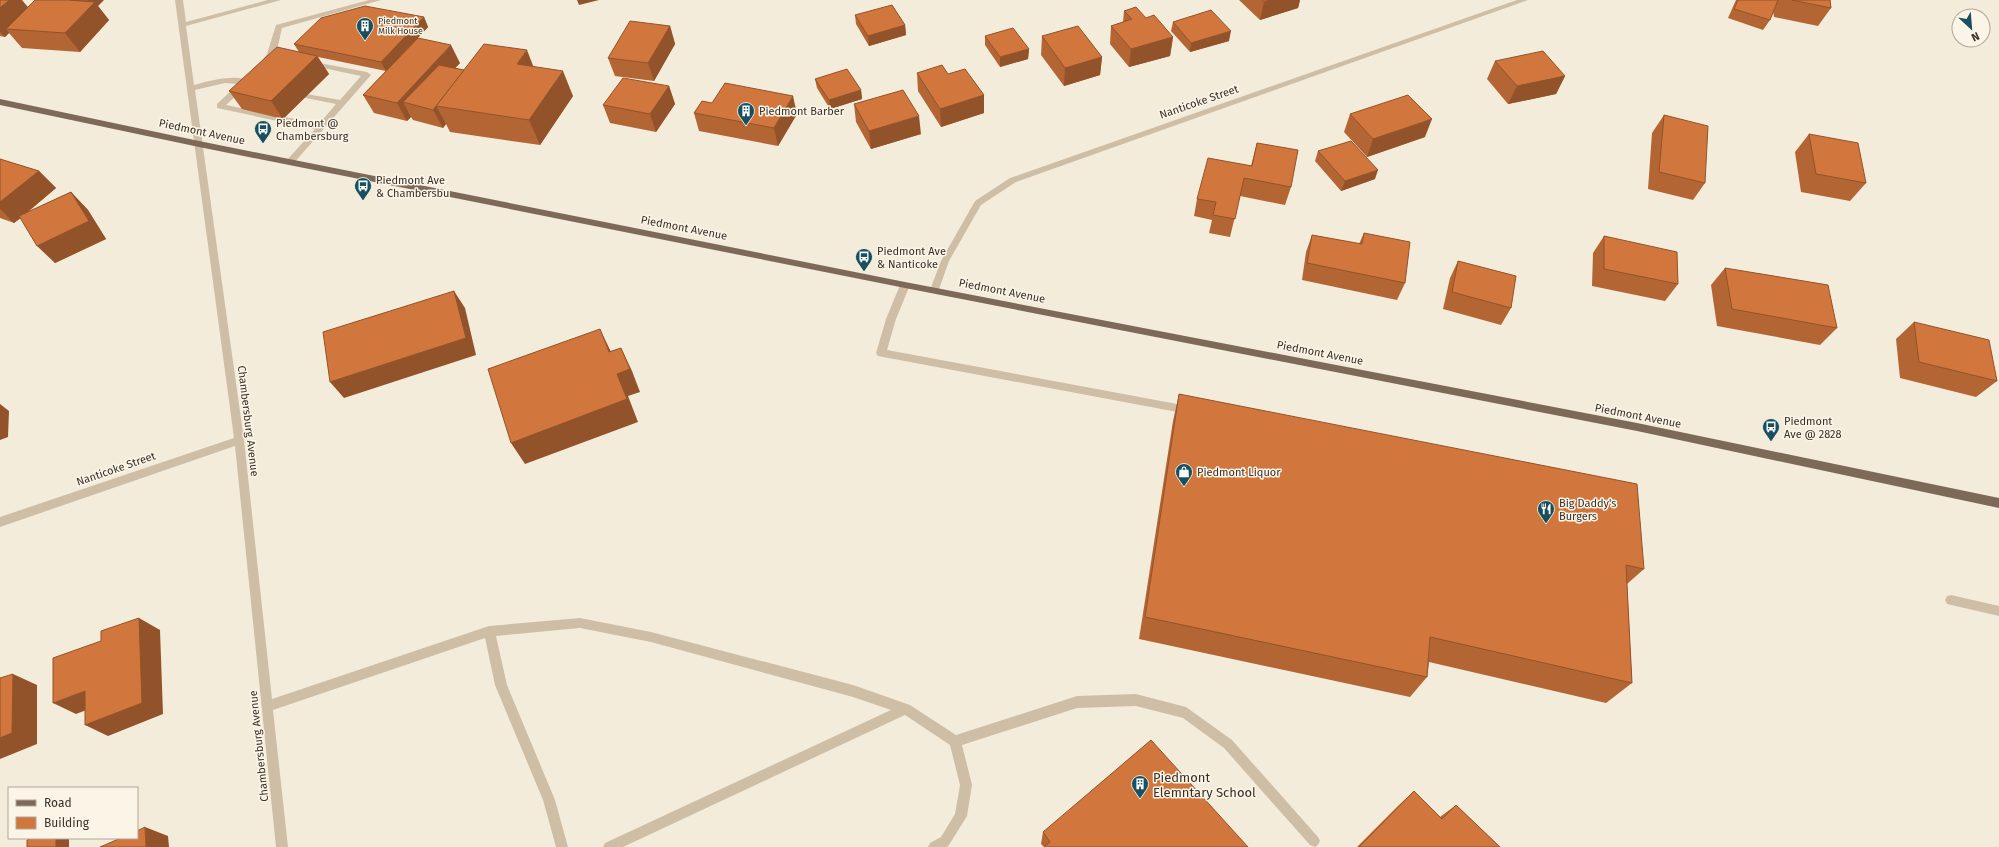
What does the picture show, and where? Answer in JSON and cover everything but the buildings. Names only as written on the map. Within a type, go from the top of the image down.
[{"type":"main road","name":"Piedmont Avenue","points":[[0,102],[199,144],[905,285],[1637,427],[1999,503]]},
{"type":"street","name":"Chambersburg Avenue","points":[[179,0],[239,440],[282,847]]},
{"type":"street","points":[[182,24],[277,0]]},
{"type":"street","points":[[260,66],[275,56],[279,27],[377,0]]},
{"type":"street","name":"Nanticoke Street","points":[[935,290],[945,260],[978,203],[1013,180],[1524,0]]},
{"type":"street","points":[[290,162],[366,75],[301,61]]},
{"type":"street","points":[[191,88],[225,80],[247,80],[259,86]]},
{"type":"street","points":[[247,80],[220,106],[320,127]]},
{"type":"street","points":[[304,95],[342,103]]},
{"type":"street","points":[[905,285],[891,319],[881,353],[1195,412]]},
{"type":"street","name":"Nanticoke Street","points":[[0,522],[239,440]]},
{"type":"street","points":[[1951,600],[1999,611]]},
{"type":"street","points":[[267,706],[489,631],[580,622],[681,645],[852,691],[906,709],[955,741],[966,785],[961,816],[945,841],[934,847]]},
{"type":"street","points":[[489,631],[501,685],[549,800],[562,847]]},
{"type":"street","points":[[955,741],[1077,702],[1136,700],[1186,713],[1228,744],[1314,841]]},
{"type":"street","points":[[609,847],[906,709]]},
{"type":"place","name":"Piedmont Milk House","points":[[365,41]]},
{"type":"place","name":"Piedmont Barber","points":[[746,126]]},
{"type":"place","name":"Piedmont @ Chambersburg","points":[[263,144]]},
{"type":"place","name":"Piedmont Ave & Chambersbu","points":[[363,201]]},
{"type":"place","name":"Piedmont Ave & Nanticoke","points":[[864,272]]},
{"type":"place","name":"Piedmont Ave @ 2828","points":[[1771,442]]},
{"type":"place","name":"Piedmont Liquor","points":[[1184,487]]},
{"type":"place","name":"Big Daddy's Burgers","points":[[1546,524]]},
{"type":"place","name":"Piedmont Elemntary School","points":[[1140,799]]}]
